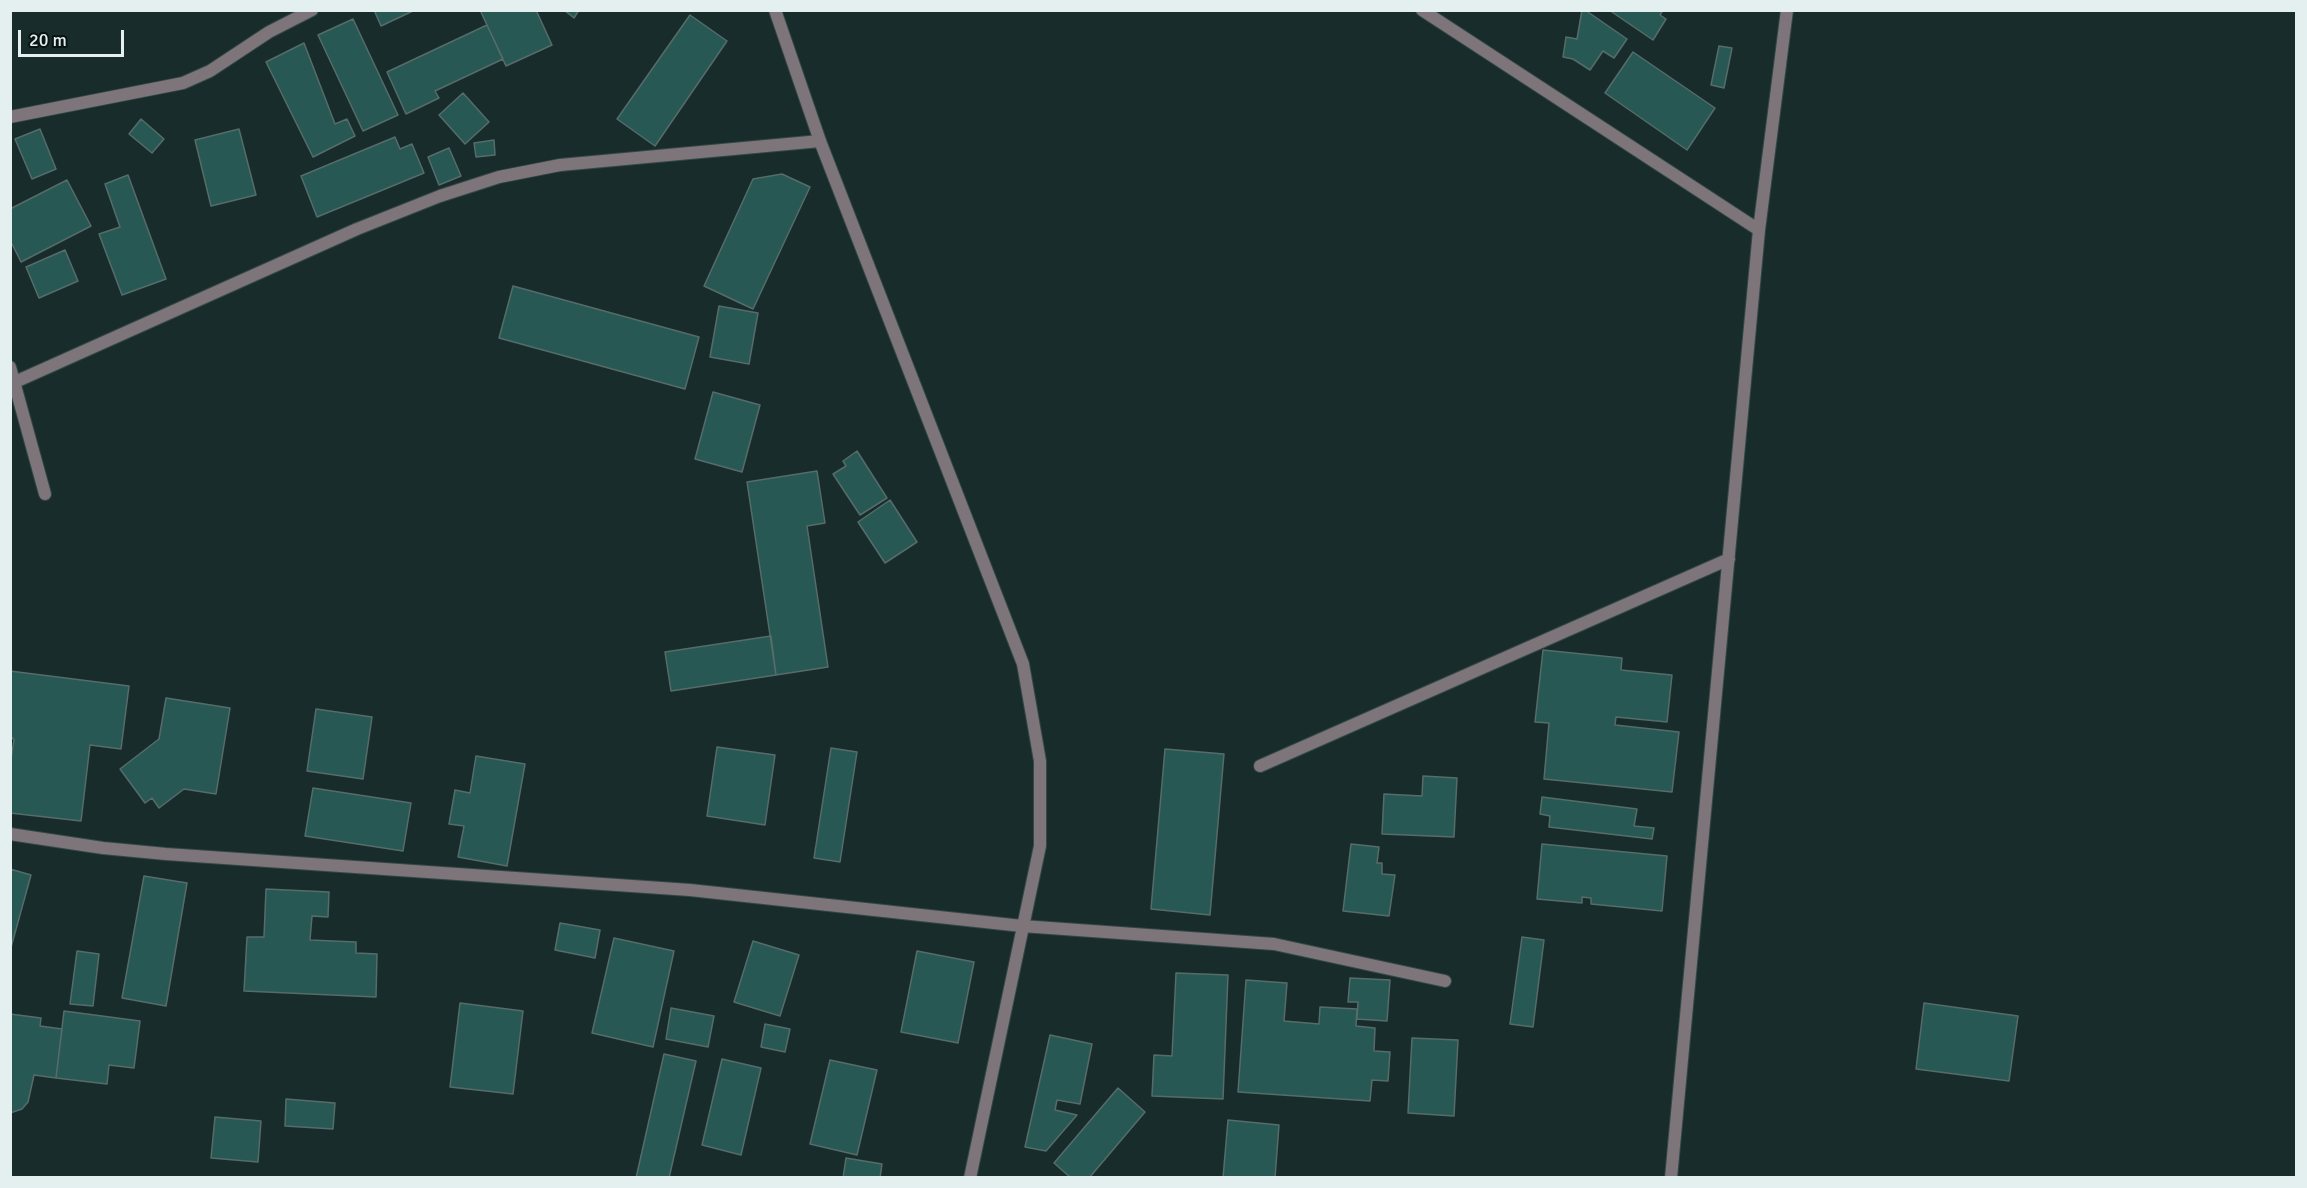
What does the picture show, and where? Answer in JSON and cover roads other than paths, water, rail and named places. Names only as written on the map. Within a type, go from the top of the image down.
[{"type":"street","points":[[10,117],[183,83],[210,71],[269,32],[312,10]]},
{"type":"street","points":[[775,10],[820,141],[1023,664],[1040,760],[1040,846],[970,1178]]},
{"type":"street","points":[[1422,10],[1760,230]]},
{"type":"street","points":[[1671,1178],[1760,230],[1787,10]]},
{"type":"street","points":[[15,382],[357,229],[440,196],[498,177],[560,165],[820,141]]},
{"type":"street","points":[[10,368],[45,494]]},
{"type":"street","points":[[1260,765],[1729,559]]},
{"type":"street","points":[[10,834],[103,848],[166,854],[690,890],[1022,926],[1274,944],[1446,981]]}]
